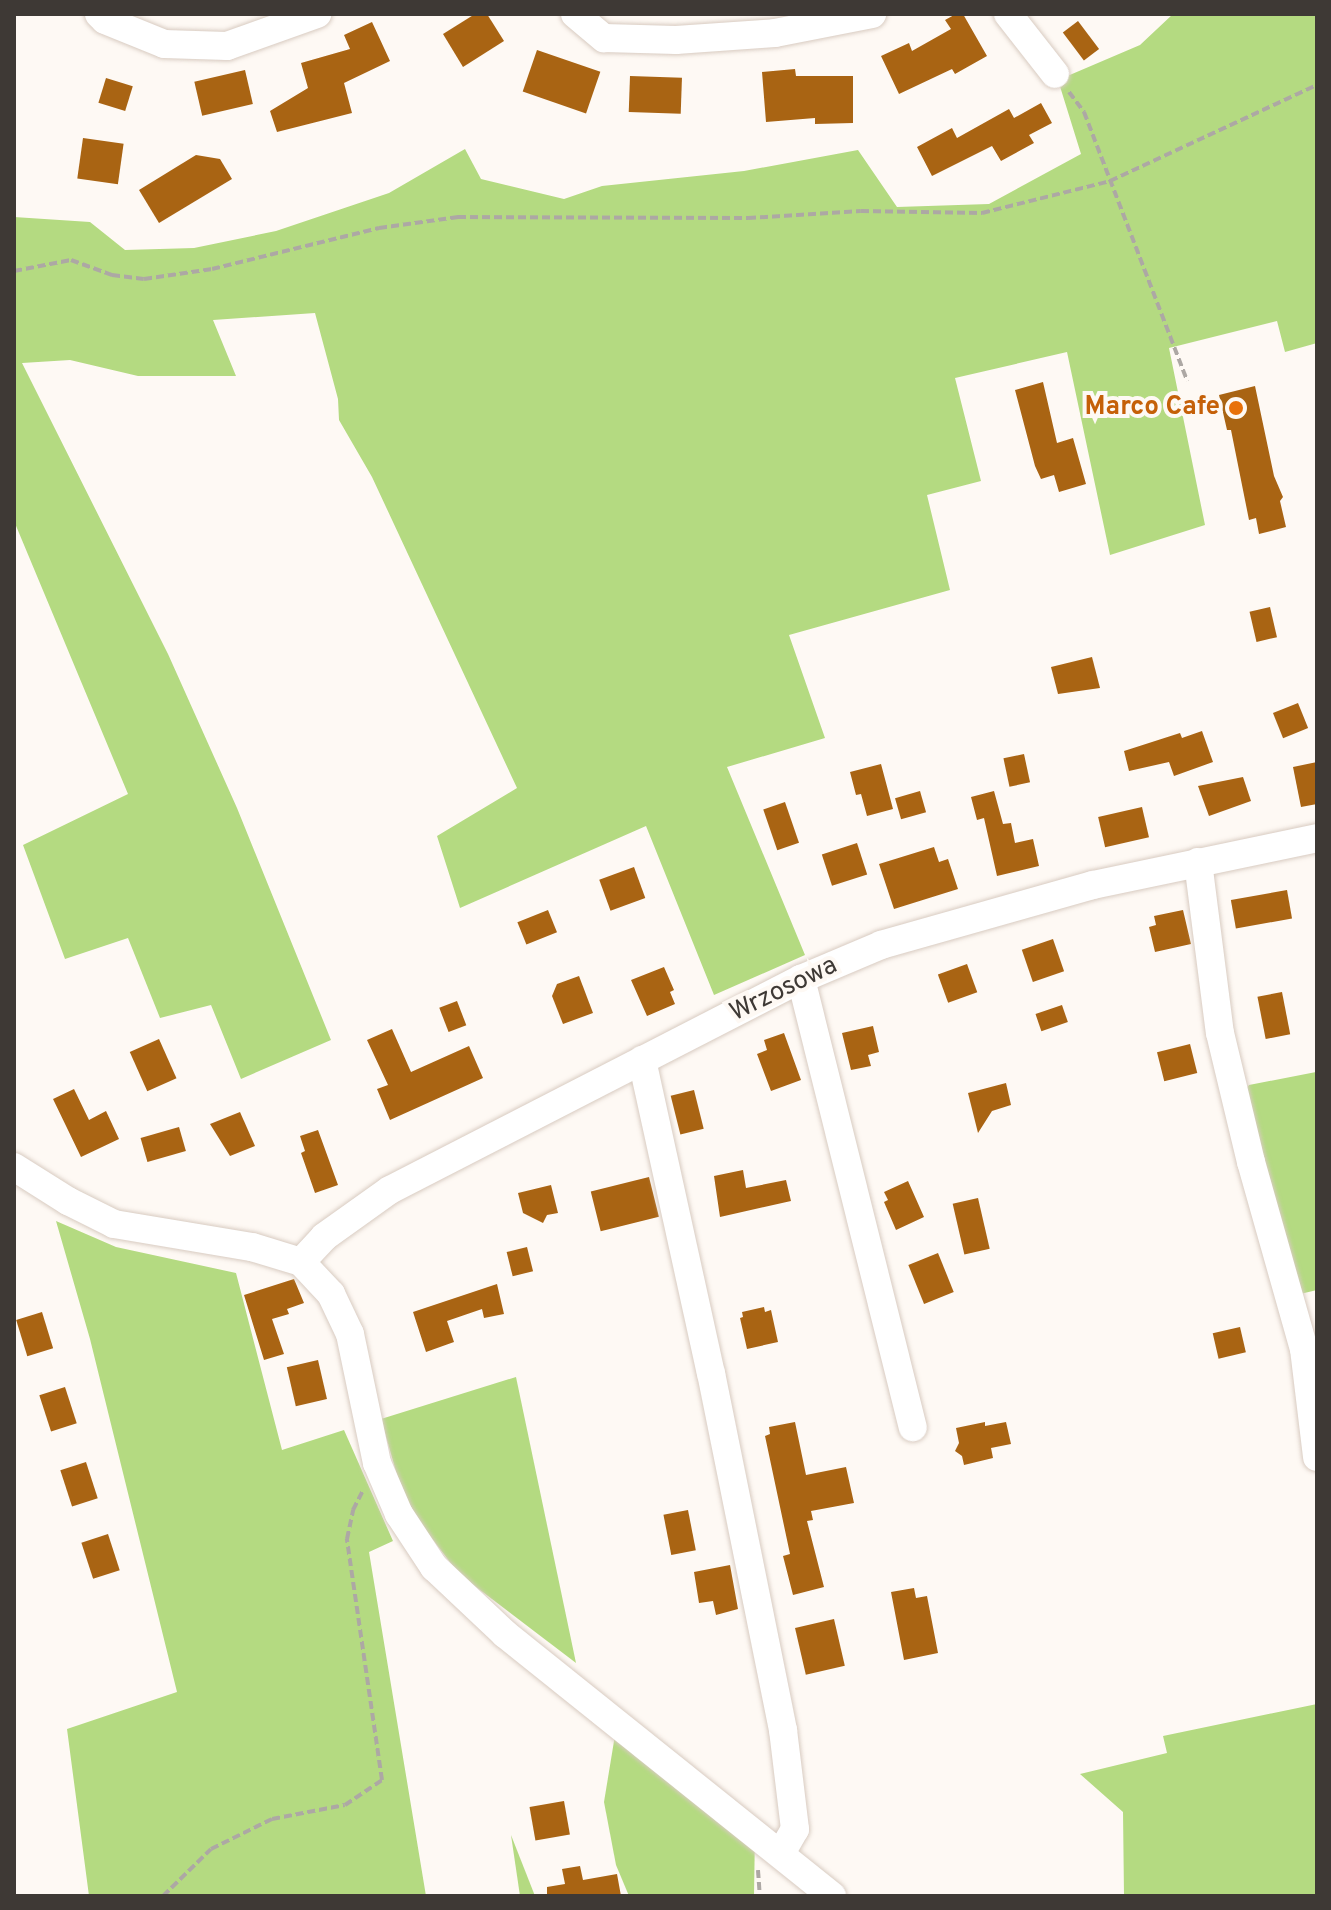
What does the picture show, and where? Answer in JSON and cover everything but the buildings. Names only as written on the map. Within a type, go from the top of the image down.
[{"type":"street","points":[[99,14],[105,20],[164,44],[227,46],[317,14]]},
{"type":"street","points":[[575,14],[604,38],[676,40],[775,33],[872,14]]},
{"type":"street","points":[[676,40],[690,14]]},
{"type":"street","points":[[1008,14],[1055,74]]},
{"type":"street","name":"Wrzosowa","points":[[301,1262],[324,1237],[390,1190],[801,979],[881,945],[1093,885],[1317,838]]},
{"type":"street","points":[[1198,862],[1220,1033],[1251,1162],[1304,1349],[1317,1457]]},
{"type":"street","points":[[801,979],[913,1427]]},
{"type":"street","points":[[642,1060],[711,1373],[783,1730],[795,1829],[781,1853]]},
{"type":"street","points":[[14,1167],[68,1201],[114,1224],[252,1247],[301,1262],[331,1294],[350,1334],[377,1463],[399,1514],[434,1567],[505,1634],[832,1896]]},
{"type":"path","points":[[1055,74],[1084,112],[1187,381]]},
{"type":"path","points":[[14,271],[71,260],[112,275],[144,279],[212,269],[379,228],[458,217],[748,218],[861,211],[982,213],[1110,181],[1317,85]]},
{"type":"path","points":[[163,1896],[211,1849],[272,1819],[345,1805],[382,1780],[347,1539],[353,1510],[377,1463]]},
{"type":"green space","points":[[1173,14],[1317,14],[1317,343],[1285,352],[1277,321],[1169,348],[1205,525],[1110,555],[1067,352],[955,378],[981,481],[927,495],[950,590],[789,635],[825,738],[727,767],[805,955],[714,995],[646,826],[460,908],[437,836],[517,788],[372,477],[339,420],[338,399],[315,313],[213,320],[236,376],[138,376],[70,360],[22,363],[168,654],[237,808],[331,1040],[241,1079],[211,1005],[160,1018],[128,938],[65,959],[23,845],[128,794],[14,521],[14,217],[90,222],[125,250],[194,248],[276,231],[389,193],[465,149],[481,179],[564,199],[602,186],[744,171],[858,150],[897,207],[989,204],[1081,154],[1058,80],[1140,45]]},
{"type":"green space","points":[[1316,1072],[1317,1290],[1296,1295],[1243,1093],[1249,1085]]},
{"type":"green space","points":[[56,1221],[116,1247],[236,1273],[282,1450],[344,1430],[393,1541],[369,1552],[426,1896],[89,1896],[67,1729],[177,1692],[90,1339]]},
{"type":"green space","points":[[516,1377],[576,1663],[459,1574],[405,1503],[381,1419]]},
{"type":"green space","points":[[1317,1704],[1317,1896],[1124,1896],[1123,1812],[1080,1774],[1167,1753],[1163,1736]]},
{"type":"green space","points":[[617,1723],[755,1831],[754,1896],[629,1896],[616,1865],[604,1802]]},
{"type":"green space","points":[[511,1835],[535,1896],[520,1896]]},
{"type":"place","name":"Marco Cafe","points":[[1236,408]]}]
